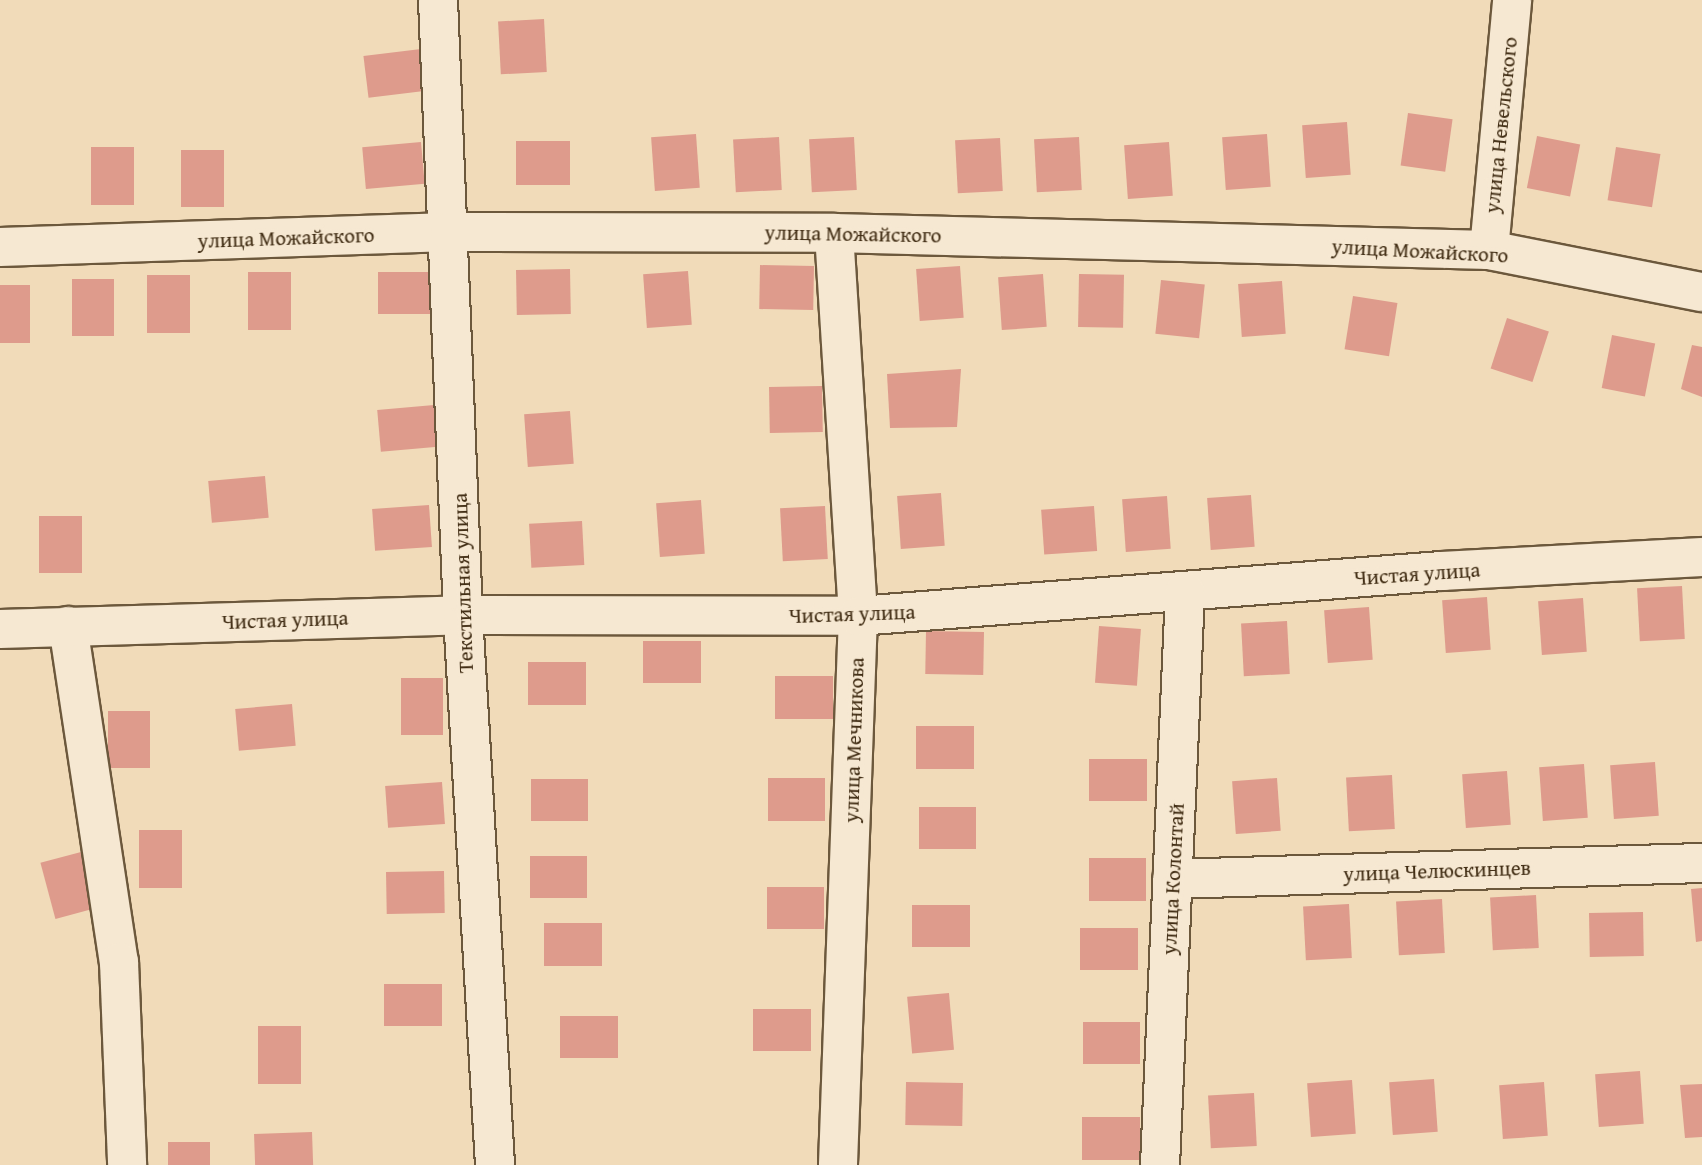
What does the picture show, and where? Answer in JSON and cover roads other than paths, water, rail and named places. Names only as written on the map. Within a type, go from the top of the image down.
[{"type":"street","name":"Текстильная улица","points":[[438,0],[450,232],[463,615],[495,1165]]},
{"type":"street","name":"улица Невельского","points":[[1489,250],[1512,0]]},
{"type":"street","name":"улица Можайского","points":[[0,247],[450,232],[834,233],[1489,250],[1702,292]]},
{"type":"street","name":"улица Мечникова","points":[[834,233],[858,616],[838,1165]]},
{"type":"street","name":"Чистая улица","points":[[0,629],[463,615],[858,616],[1442,571],[1702,557]]},
{"type":"street","name":"улица Колонтай","points":[[1160,1165],[1185,592]]},
{"type":"street","points":[[68,626],[119,962],[127,1165]]},
{"type":"street","name":"улица Челюскинцев","points":[[1172,879],[1702,863]]}]
